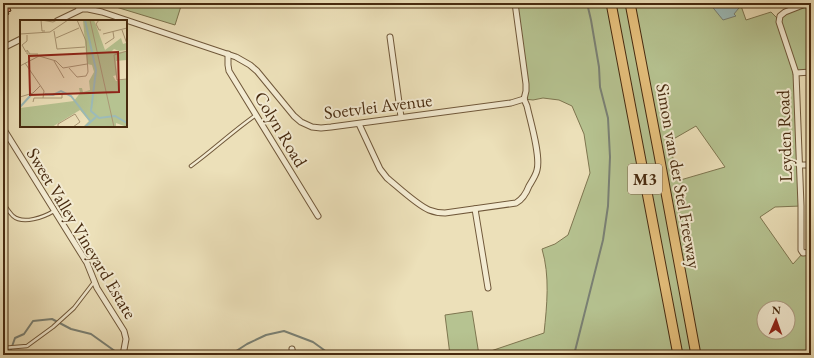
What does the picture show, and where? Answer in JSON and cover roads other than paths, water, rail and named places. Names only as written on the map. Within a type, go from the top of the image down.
[{"type":"highway","name":"Simon van der Stel Freeway","points":[[612,3],[678,355]]},
{"type":"highway","name":"Simon van der Stel Freeway","points":[[630,3],[696,355]]},
{"type":"street","points":[[359,124],[383,173],[428,210],[445,213],[516,203],[521,200],[537,170],[538,165],[537,151],[524,98],[526,84],[516,3]]},
{"type":"street","name":"Leyden Road","points":[[808,3],[784,12],[780,16],[779,26],[796,73],[801,250],[803,253],[811,252]]},
{"type":"street","name":"Soetvlei Avenue","points":[[64,20],[78,10],[88,9],[120,20]]},
{"type":"street","name":"Soetvlei Avenue","points":[[127,22],[228,54],[244,61],[258,71],[294,116],[301,122],[312,127],[320,128],[359,124],[511,103],[524,98]]},
{"type":"street","points":[[390,37],[401,118]]},
{"type":"street","points":[[3,48],[20,40]]},
{"type":"street","name":"Colyn Road","points":[[228,54],[229,71],[318,216]]},
{"type":"street","points":[[796,73],[811,72]]},
{"type":"street","name":"Sweet Valley Vineyard Estate","points":[[3,128],[87,263],[97,288],[124,331],[126,339],[123,355]]},
{"type":"street","points":[[799,165],[811,165]]},
{"type":"street","points":[[475,209],[488,288]]},
{"type":"street","points":[[292,349],[293,355]]},
{"type":"lane","points":[[76,3],[78,10]]},
{"type":"lane","points":[[85,3],[88,9]]},
{"type":"lane","points":[[191,166],[256,115]]},
{"type":"lane","points":[[3,203],[13,216],[20,220],[40,218],[54,211]]},
{"type":"lane","points":[[3,348],[27,346],[54,327],[74,308],[94,282]]},
{"type":"water","points":[[710,3],[743,3],[734,14],[736,16],[723,20]]},
{"type":"waterway","points":[[574,355],[603,240],[608,206],[610,157],[608,118],[600,87],[599,67],[587,3]]},
{"type":"waterway","points":[[9,355],[15,338],[24,334],[33,321],[52,319],[71,329],[91,334],[119,354]]},
{"type":"waterway","points":[[230,355],[247,344],[266,335],[284,331],[313,342],[331,355]]}]
